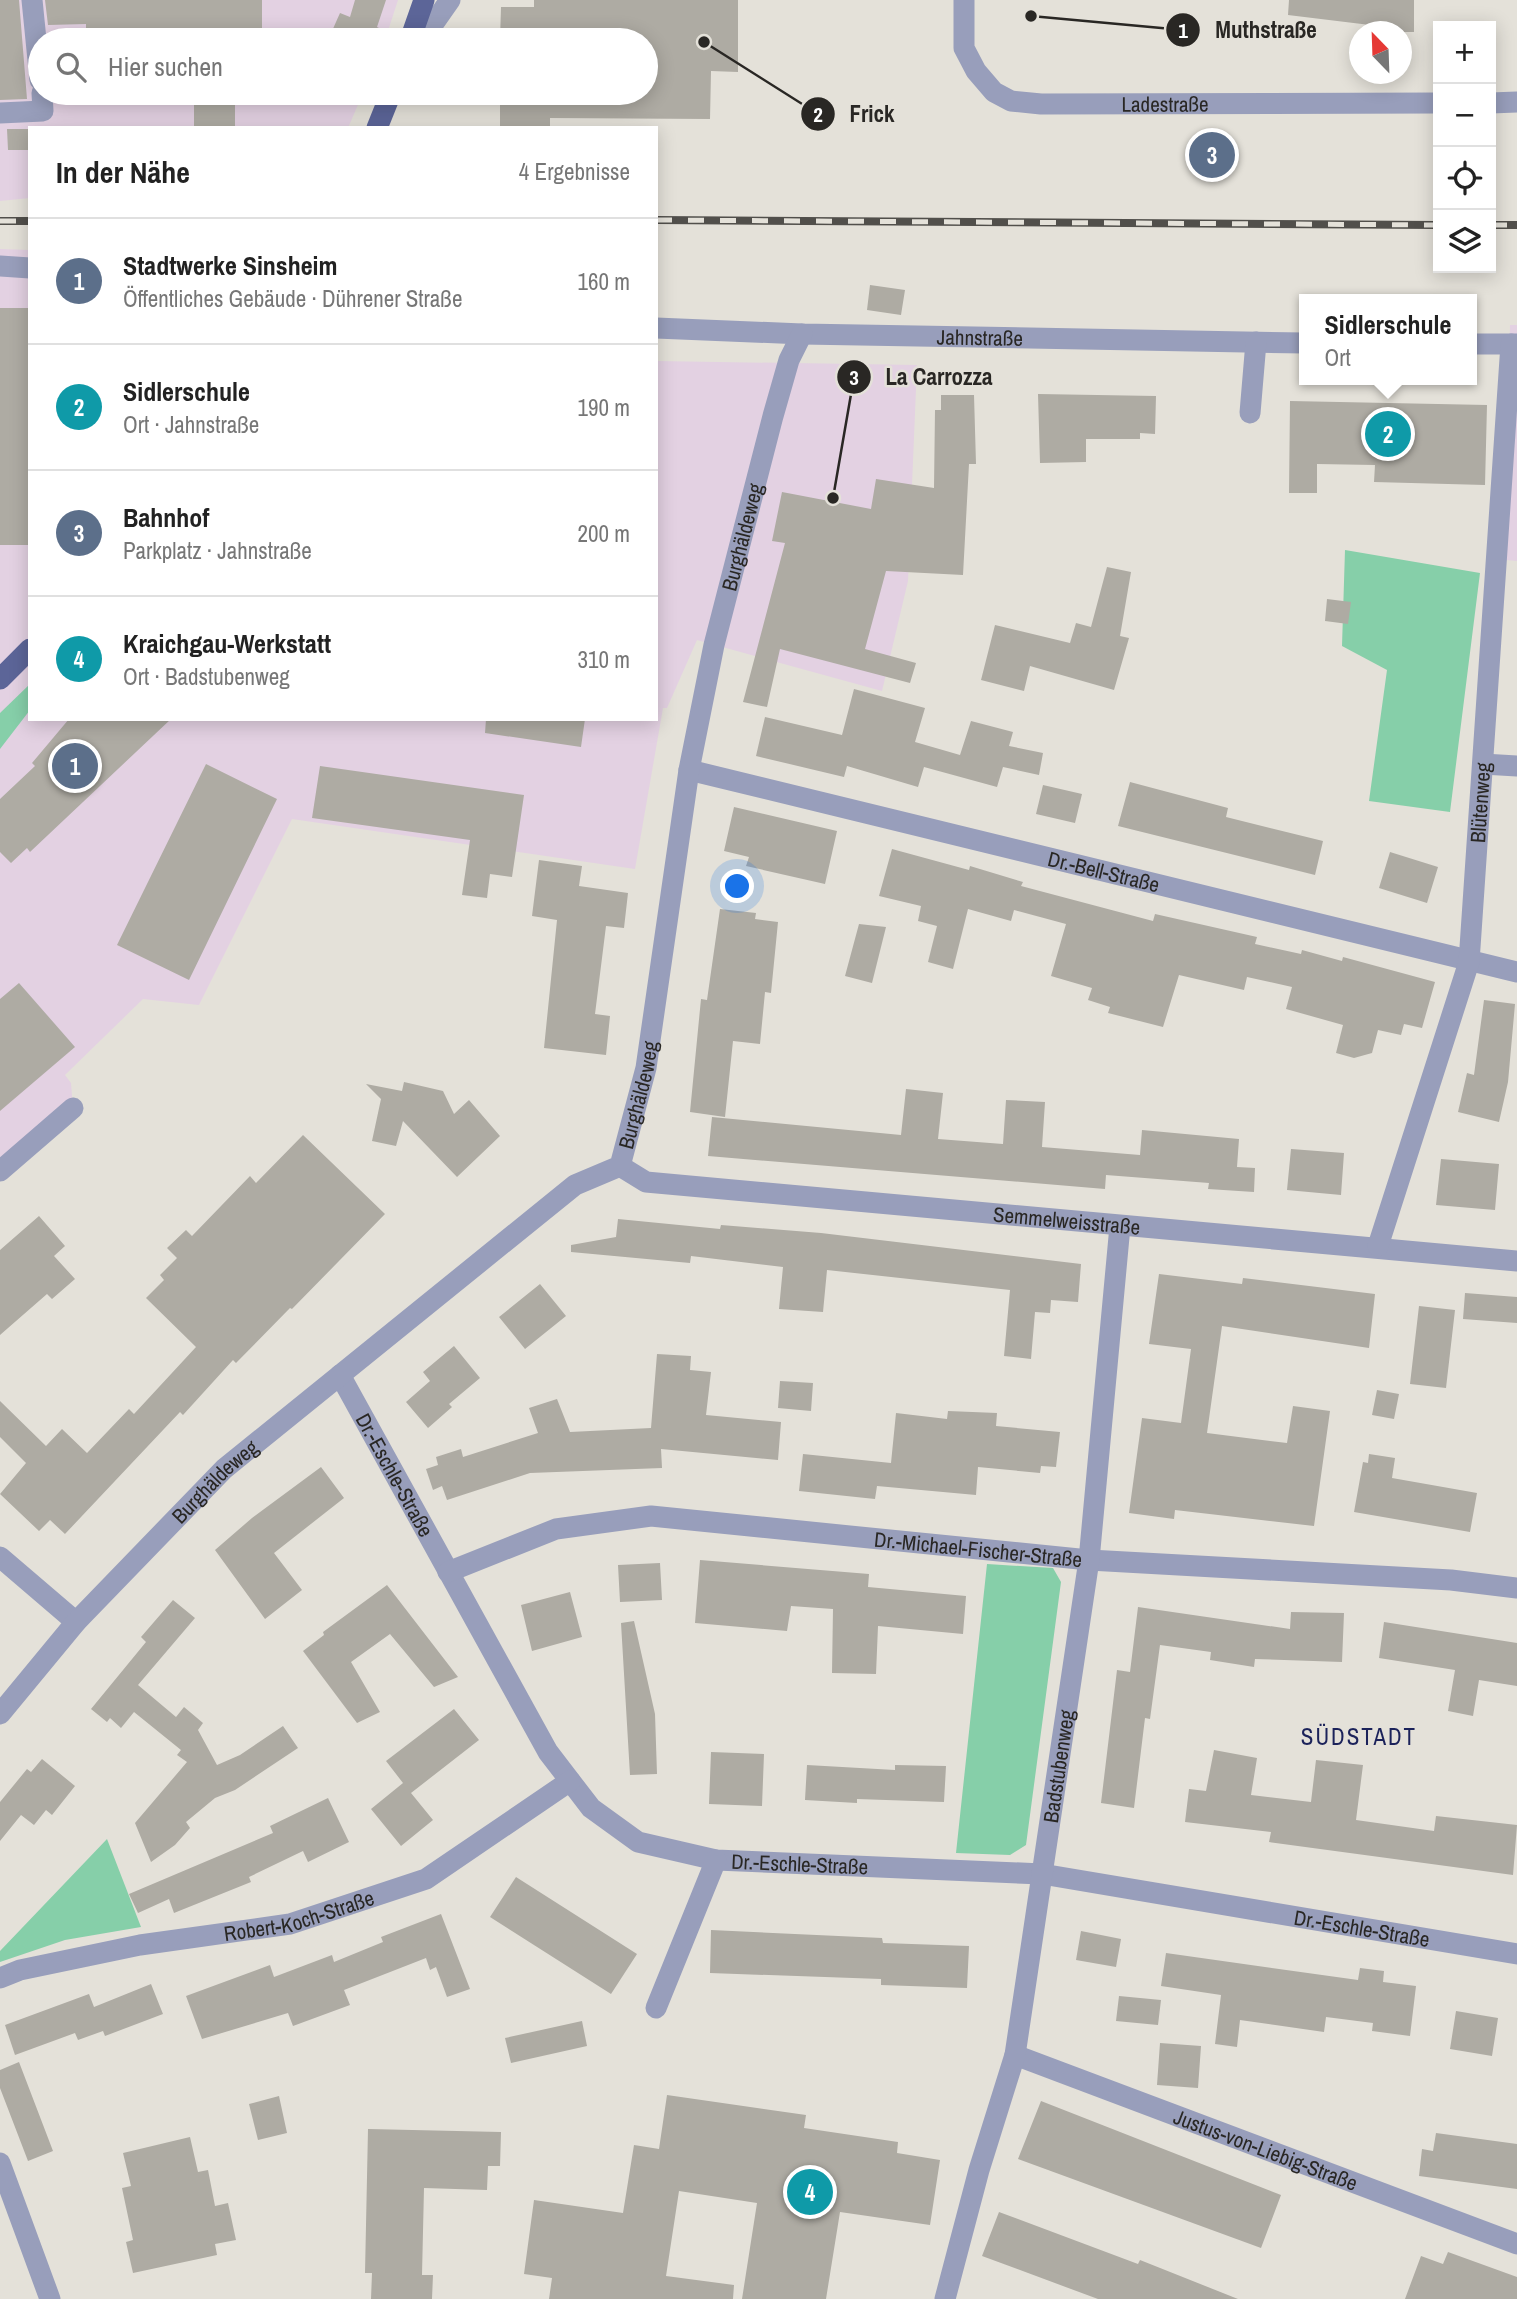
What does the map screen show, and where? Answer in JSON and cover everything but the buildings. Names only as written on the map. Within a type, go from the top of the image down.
[{"type":"main road","points":[[414,28],[424,0]]},
{"type":"main road","points":[[378,126],[386,105]]},
{"type":"main road","points":[[0,678],[28,651]]},
{"type":"street","points":[[32,0],[35,28]]},
{"type":"street","points":[[430,28],[450,0]]},
{"type":"street","name":"Ladestraße","points":[[964,0],[964,47],[976,71],[994,92],[1011,101],[1041,104],[1433,103]]},
{"type":"street","points":[[1496,103],[1517,102]]},
{"type":"street","points":[[0,113],[43,111],[42,105]]},
{"type":"street","points":[[0,266],[28,268]]},
{"type":"street","name":"Jahnstraße","points":[[658,328],[802,334],[1299,342]]},
{"type":"street","name":"Burghäldeweg","points":[[0,1714],[76,1622],[224,1469],[575,1185],[620,1166],[646,1068],[690,770],[714,645],[789,360],[802,334]]},
{"type":"street","points":[[1250,413],[1256,342]]},
{"type":"street","points":[[1477,345],[1513,350]]},
{"type":"street","name":"Blütenweg","points":[[1378,1246],[1469,962],[1513,350]]},
{"type":"street","points":[[1483,764],[1517,766]]},
{"type":"street","name":"Dr.-Bell-Straße","points":[[690,770],[1517,972]]},
{"type":"street","points":[[0,1171],[73,1108]]},
{"type":"street","name":"Semmelweisstraße","points":[[620,1166],[646,1182],[1120,1226],[1378,1246],[1517,1261]]},
{"type":"street","name":"Badstubenweg","points":[[945,2299],[979,2171],[1015,2055],[1089,1560],[1120,1226]]},
{"type":"street","name":"Dr.-Eschle-Straße","points":[[340,1375],[548,1752],[592,1808],[638,1842],[716,1860],[1042,1874],[1517,1954]]},
{"type":"street","name":"Dr.-Michael-Fischer-Straße","points":[[448,1572],[556,1529],[651,1516],[1089,1560],[1451,1580],[1517,1588]]},
{"type":"street","points":[[0,1557],[76,1622]]},
{"type":"street","name":"Robert-Koch-Straße","points":[[0,1978],[20,1970],[140,1945],[290,1924],[426,1879],[570,1781]]},
{"type":"street","points":[[656,2008],[716,1860]]},
{"type":"street","name":"Justus-von-Liebig-Straße","points":[[1015,2055],[1517,2244]]},
{"type":"street","points":[[0,2163],[50,2299]]},
{"type":"shaded area","points":[[0,0],[398,0],[389,28],[28,28],[28,105],[358,105],[349,126],[28,126],[28,198],[0,201]]},
{"type":"shaded area","points":[[0,249],[28,250],[28,721],[658,721],[658,361],[917,365],[908,581],[882,691],[697,640],[667,708],[663,708],[635,869],[292,819],[199,1005],[143,999],[65,1075],[71,1083],[73,1108],[0,1171]]},
{"type":"shaded area","points":[[1510,325],[1517,325],[1517,561],[1506,560]]},
{"type":"green space","points":[[1345,550],[1480,573],[1450,812],[1369,801],[1387,670],[1342,646]]},
{"type":"green space","points":[[28,686],[28,713],[0,749],[0,713]]},
{"type":"green space","points":[[987,1564],[1053,1568],[1061,1582],[1026,1845],[1010,1855],[956,1853]]},
{"type":"green space","points":[[107,1839],[141,1927],[65,1940],[0,1962],[0,1951]]},
{"type":"railway","points":[[658,220],[1433,225]]},
{"type":"railway","points":[[0,221],[28,221]]},
{"type":"railway","points":[[1496,225],[1517,225]]},
{"type":"place","name":"Muthstraße","points":[[1031,16]]},
{"type":"place","name":"Frick","points":[[704,42]]},
{"type":"place","name":"Bahnhof","points":[[1212,155]]},
{"type":"place","name":"Sidlerschule","points":[[1388,434]]},
{"type":"place","name":"La Carrozza","points":[[833,498]]},
{"type":"place","name":"Stadtwerke Sinsheim","points":[[75,766]]},
{"type":"place","name":"Kraichgau-Werkstatt","points":[[810,2192]]},
{"type":"district","name":"SÜDSTADT","points":[[1359,1736]]}]
